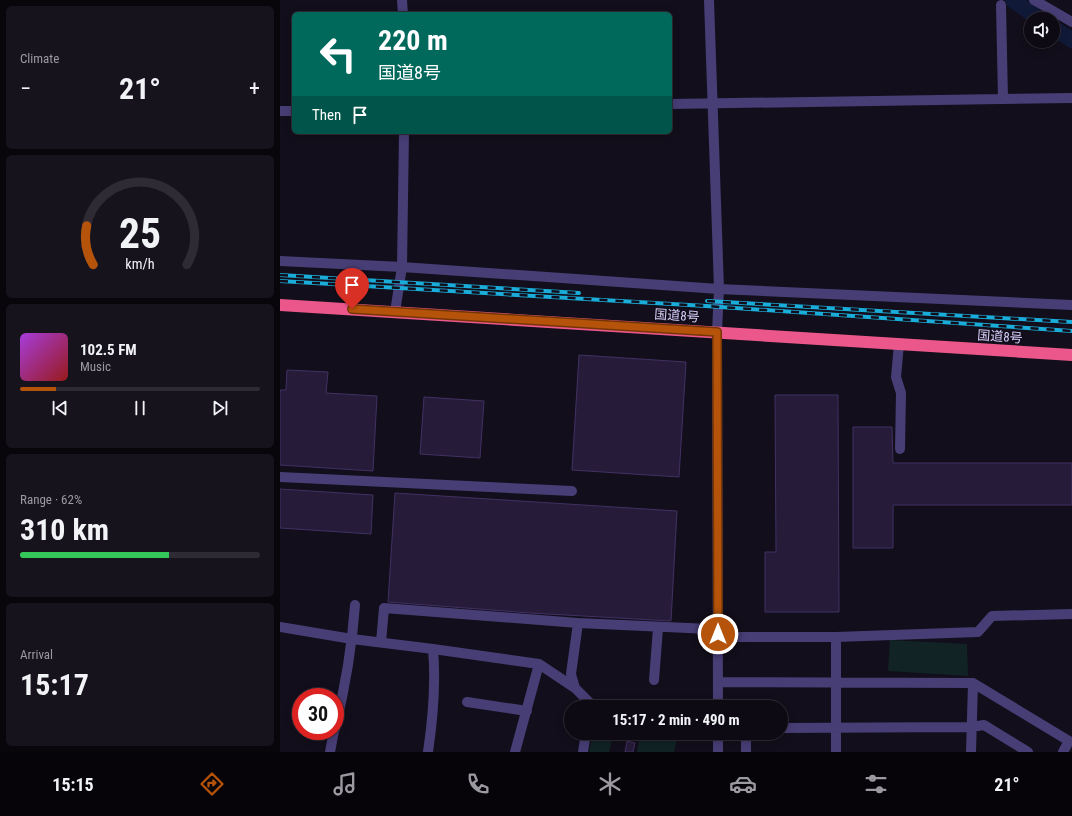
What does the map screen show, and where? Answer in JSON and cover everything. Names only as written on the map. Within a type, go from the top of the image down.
[{"type":"highway","name":"国道8号","points":[[280,305],[1072,355]]},
{"type":"street","points":[[402,0],[403,12]]},
{"type":"street","points":[[709,0],[719,289],[717,332],[718,700]]},
{"type":"street","points":[[1034,0],[1072,22]]},
{"type":"street","points":[[1001,5],[1003,99]]},
{"type":"street","points":[[672,104],[1072,98]]},
{"type":"street","points":[[280,111],[292,111]]},
{"type":"street","points":[[395,312],[402,267],[404,134]]},
{"type":"street","points":[[280,261],[402,267],[719,289],[1072,305]]},
{"type":"street","points":[[899,344],[896,377],[901,393],[900,449]]},
{"type":"street","points":[[280,477],[572,491]]},
{"type":"street","points":[[344,688],[352,639],[355,605]]},
{"type":"street","points":[[381,642],[384,608],[578,623],[658,628],[710,629],[727,637],[836,637],[978,632],[992,616],[1072,614]]},
{"type":"street","points":[[576,688],[571,674],[578,623]]},
{"type":"street","points":[[280,627],[352,639],[539,664],[576,688],[587,700]]},
{"type":"street","points":[[654,680],[658,628]]},
{"type":"street","points":[[836,637],[836,752]]},
{"type":"street","points":[[428,752],[432,728],[435,674],[433,649]]},
{"type":"street","points":[[515,752],[539,664]]},
{"type":"street","points":[[718,682],[973,683],[1070,741],[1063,752]]},
{"type":"street","points":[[971,752],[973,683]]},
{"type":"street","points":[[467,702],[527,711]]},
{"type":"street","points":[[788,728],[971,727],[984,725],[1027,752]]},
{"type":"street","points":[[330,752],[333,740]]},
{"type":"street","points":[[583,752],[585,740]]},
{"type":"street","points":[[718,740],[718,752]]},
{"type":"street","points":[[746,740],[746,752]]},
{"type":"shaded area","points":[[890,640],[967,644],[968,676],[888,671]]},
{"type":"shaded area","points":[[592,740],[612,740],[609,752],[589,752]]},
{"type":"shaded area","points":[[639,740],[677,740],[674,752],[637,752]]},
{"type":"building","points":[[579,355],[686,362],[679,477],[572,470]]},
{"type":"building","points":[[287,370],[328,372],[326,393],[377,396],[373,471],[280,465],[280,390],[286,390]]},
{"type":"building","points":[[775,395],[838,395],[839,612],[765,612],[765,552],[776,552]]},
{"type":"building","points":[[424,397],[484,401],[480,458],[420,454]]},
{"type":"building","points":[[853,427],[892,427],[893,463],[1072,463],[1072,505],[893,505],[893,548],[853,548]]},
{"type":"building","points":[[280,489],[373,495],[371,534],[280,528]]},
{"type":"building","points":[[395,493],[677,511],[671,621],[530,613],[388,602]]},
{"type":"building","points":[[627,741],[635,743],[633,752],[625,752]]},
{"type":"waterway","points":[[1013,0],[1029,12]]},
{"type":"waterway","points":[[1060,32],[1072,40]]},
{"type":"railway","points":[[280,275],[579,293]]},
{"type":"railway","points":[[280,281],[706,306],[1072,331]]},
{"type":"railway","points":[[707,301],[1072,322]]},
{"type":"route","points":[[352,309],[717,332],[718,634]]}]
